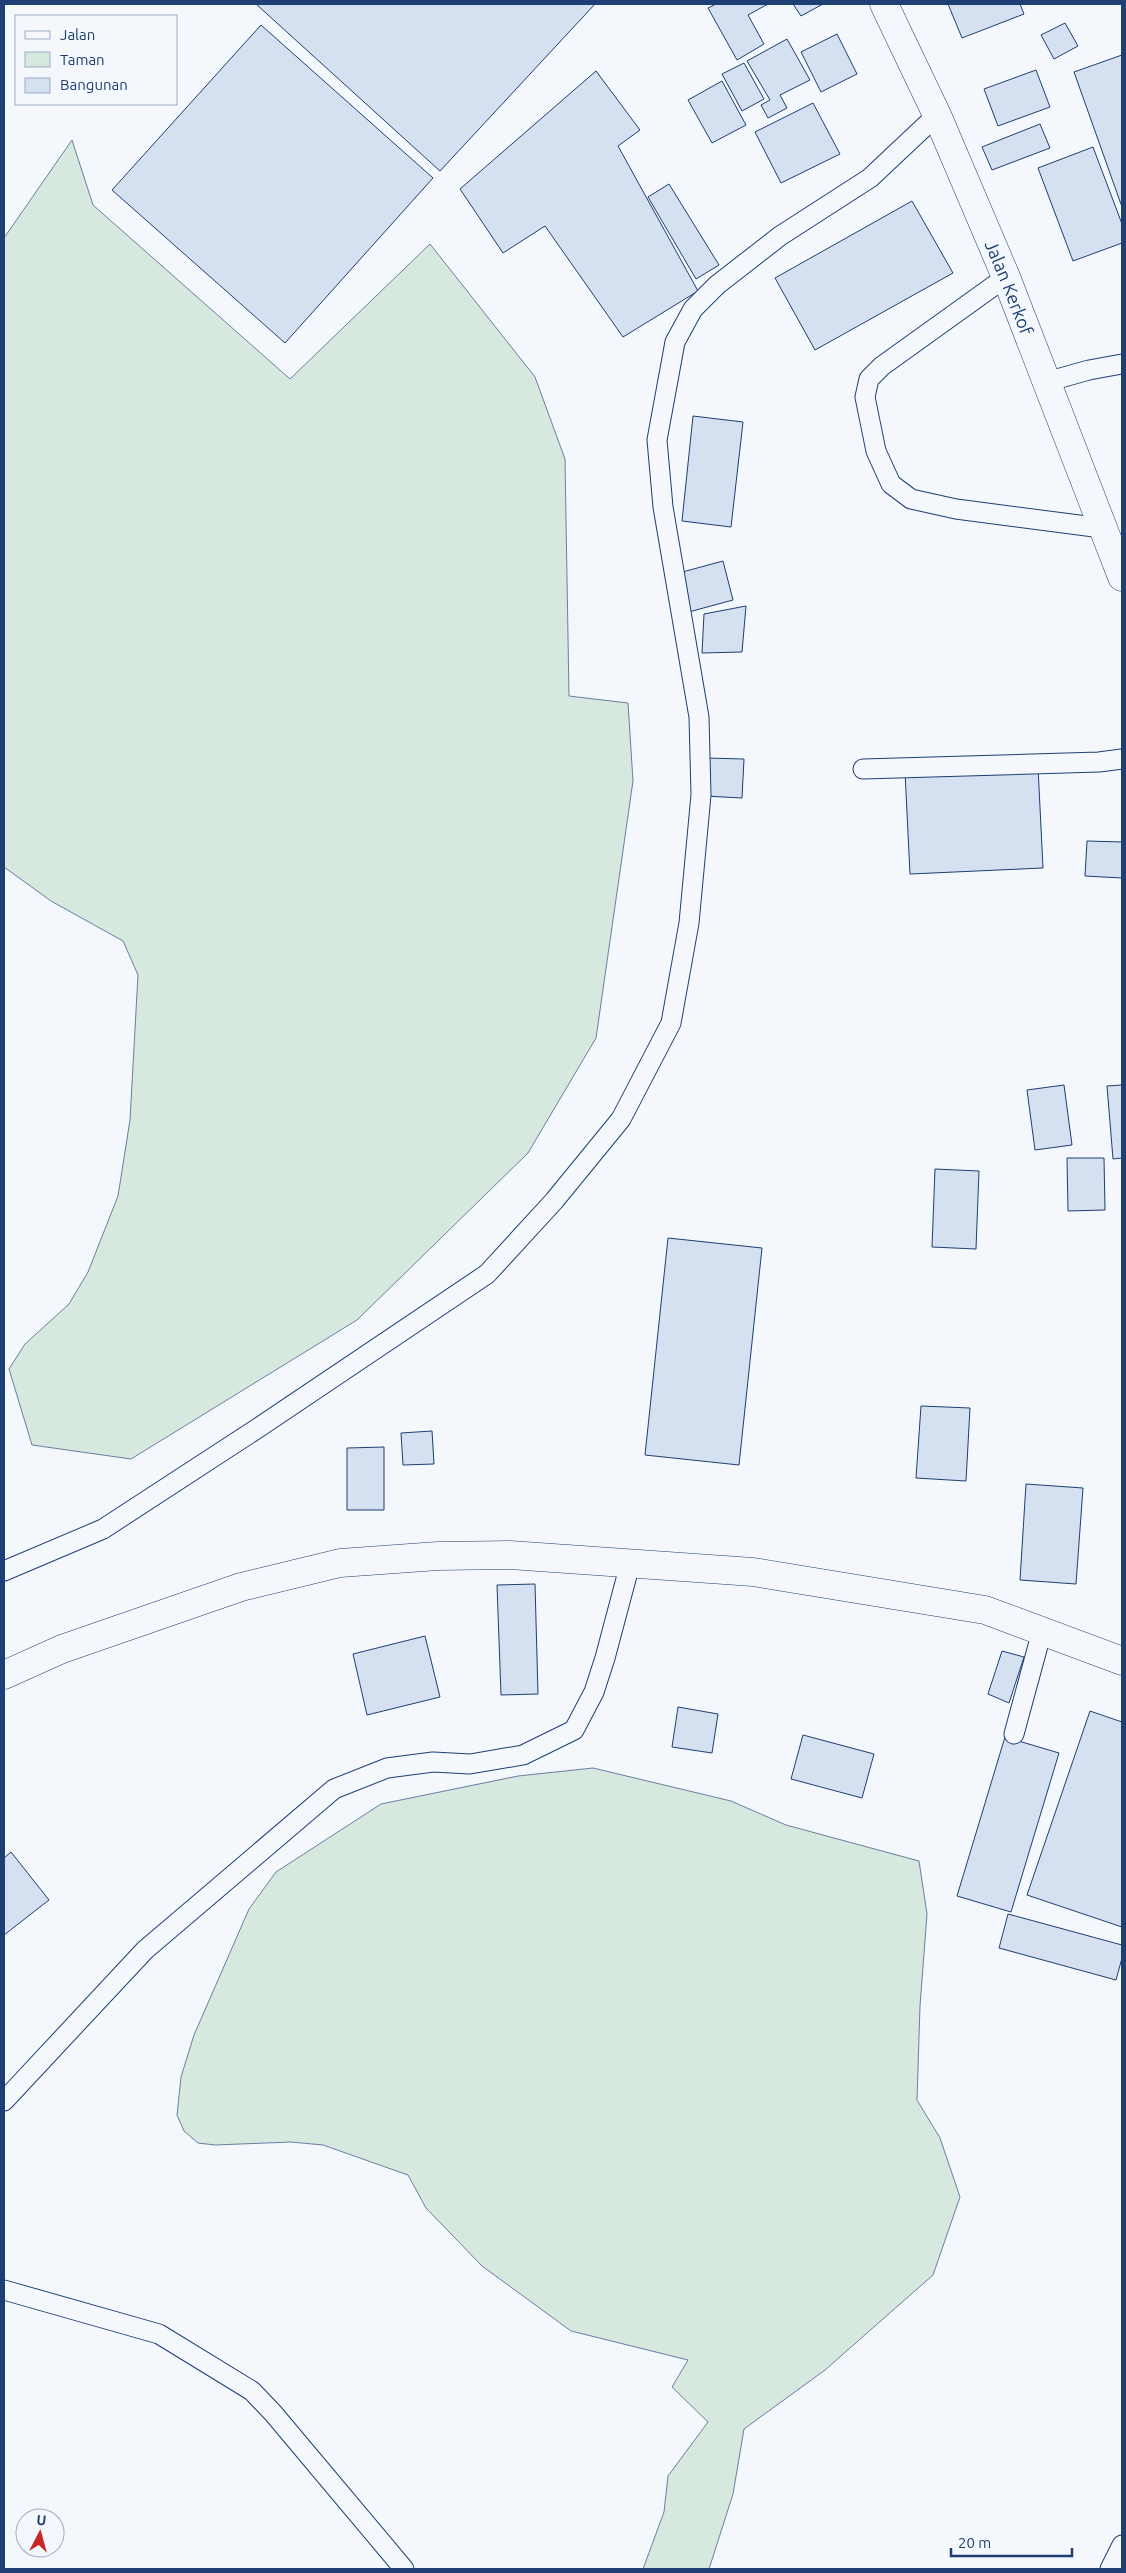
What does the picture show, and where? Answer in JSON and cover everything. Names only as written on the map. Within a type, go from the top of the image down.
[{"type":"street","name":"Jalan Kerkof","points":[[884,4],[937,115],[1006,277],[1122,578]]},
{"type":"street","points":[[4,1675],[62,1649],[241,1587],[340,1563],[438,1556],[510,1555],[753,1572],[931,1600],[986,1610],[1122,1661]]},
{"type":"lane","points":[[4,1571],[103,1529],[258,1428],[487,1274],[554,1201],[621,1119],[671,1023],[689,923],[701,795],[699,717],[663,507],[657,440],[675,342],[693,309],[717,285],[780,236],[870,178],[937,115]]},
{"type":"lane","points":[[1006,277],[882,366],[869,379],[865,397],[876,451],[891,484],[910,499],[956,509],[1102,528]]},
{"type":"lane","points":[[1046,382],[1089,370],[1122,364]]},
{"type":"lane","points":[[863,769],[1099,762],[1122,759]]},
{"type":"lane","points":[[4,2101],[145,1950],[334,1789],[387,1768],[433,1762],[470,1764],[523,1755],[574,1730],[594,1692],[630,1564]]},
{"type":"lane","points":[[1014,1734],[1042,1631]]},
{"type":"lane","points":[[4,2290],[159,2334],[252,2391],[274,2413],[404,2569]]},
{"type":"lane","points":[[1110,2569],[1122,2545]]},
{"type":"green space","points":[[72,140],[93,205],[290,379],[430,244],[535,377],[565,459],[569,696],[628,703],[633,781],[596,1038],[528,1153],[357,1320],[131,1459],[32,1445],[9,1369],[25,1344],[69,1304],[88,1272],[118,1196],[130,1120],[138,975],[123,941],[51,901],[4,867],[4,238]]},
{"type":"green space","points":[[593,1768],[731,1801],[786,1825],[919,1861],[927,1914],[920,2006],[917,2100],[940,2138],[960,2197],[933,2275],[825,2370],[744,2429],[733,2494],[709,2569],[643,2569],[664,2512],[668,2476],[708,2422],[672,2387],[688,2360],[571,2331],[482,2266],[426,2208],[408,2175],[323,2145],[291,2142],[215,2145],[198,2143],[184,2131],[177,2115],[181,2077],[194,2035],[249,1909],[276,1872],[381,1804],[518,1776]]},
{"type":"building","points":[[256,4],[595,4],[440,171]]},
{"type":"building","points":[[716,4],[768,4],[748,15],[764,44],[737,60],[708,8]]},
{"type":"building","points":[[793,4],[823,4],[801,16]]},
{"type":"building","points":[[948,4],[1020,4],[1024,14],[962,38]]},
{"type":"building","points":[[1065,23],[1078,46],[1054,59],[1041,35]]},
{"type":"building","points":[[261,25],[433,178],[285,343],[112,190]]},
{"type":"building","points":[[837,34],[857,74],[821,92],[801,52]]},
{"type":"building","points":[[787,39],[810,80],[780,95],[787,108],[768,118],[761,105],[770,100],[747,61]]},
{"type":"building","points":[[1122,55],[1122,207],[1074,72]]},
{"type":"building","points":[[744,63],[764,99],[742,111],[722,74]]},
{"type":"building","points":[[1036,70],[1050,107],[998,126],[984,89]]},
{"type":"building","points":[[596,71],[640,130],[618,146],[698,291],[623,337],[545,226],[503,253],[460,189]]},
{"type":"building","points":[[722,81],[746,125],[712,143],[688,100]]},
{"type":"building","points":[[813,103],[840,154],[781,183],[755,132]]},
{"type":"building","points":[[1040,124],[1050,148],[992,170],[982,147]]},
{"type":"building","points":[[1093,147],[1122,224],[1122,243],[1073,261],[1038,168]]},
{"type":"building","points":[[669,184],[719,265],[696,279],[648,197]]},
{"type":"building","points":[[912,201],[953,273],[815,350],[775,278]]},
{"type":"building","points":[[693,416],[743,422],[731,527],[682,521]]},
{"type":"building","points":[[723,561],[733,600],[685,613],[675,574]]},
{"type":"building","points":[[746,606],[742,652],[702,653],[704,614]]},
{"type":"building","points":[[707,758],[744,759],[742,798],[705,796]]},
{"type":"building","points":[[1038,767],[1043,868],[910,874],[905,772]]},
{"type":"building","points":[[1087,841],[1122,842],[1122,878],[1085,876]]},
{"type":"building","points":[[1064,1085],[1072,1145],[1035,1150],[1027,1090]]},
{"type":"building","points":[[1122,1085],[1122,1158],[1113,1159],[1107,1086]]},
{"type":"building","points":[[1067,1158],[1104,1158],[1105,1210],[1068,1211]]},
{"type":"building","points":[[935,1169],[979,1171],[976,1249],[932,1247]]},
{"type":"building","points":[[668,1238],[762,1248],[739,1465],[645,1455]]},
{"type":"building","points":[[921,1406],[970,1408],[966,1481],[916,1478]]},
{"type":"building","points":[[432,1431],[434,1464],[403,1465],[401,1433]]},
{"type":"building","points":[[384,1447],[384,1510],[347,1510],[347,1448]]},
{"type":"building","points":[[1026,1484],[1083,1488],[1076,1584],[1020,1580]]},
{"type":"building","points":[[535,1584],[538,1694],[501,1695],[497,1585]]},
{"type":"building","points":[[425,1636],[440,1697],[367,1715],[353,1654]]},
{"type":"building","points":[[1002,1651],[1024,1657],[1009,1703],[988,1694]]},
{"type":"building","points":[[678,1707],[718,1714],[712,1753],[672,1747]]},
{"type":"building","points":[[1090,1711],[1122,1722],[1122,1927],[1027,1895]]},
{"type":"building","points":[[803,1735],[874,1754],[862,1798],[791,1779]]},
{"type":"building","points":[[1005,1737],[1059,1753],[1011,1912],[957,1896]]},
{"type":"building","points":[[11,1852],[49,1900],[4,1935],[4,1858]]},
{"type":"building","points":[[1008,1914],[1122,1945],[1122,1958],[1116,1980],[999,1948]]}]
